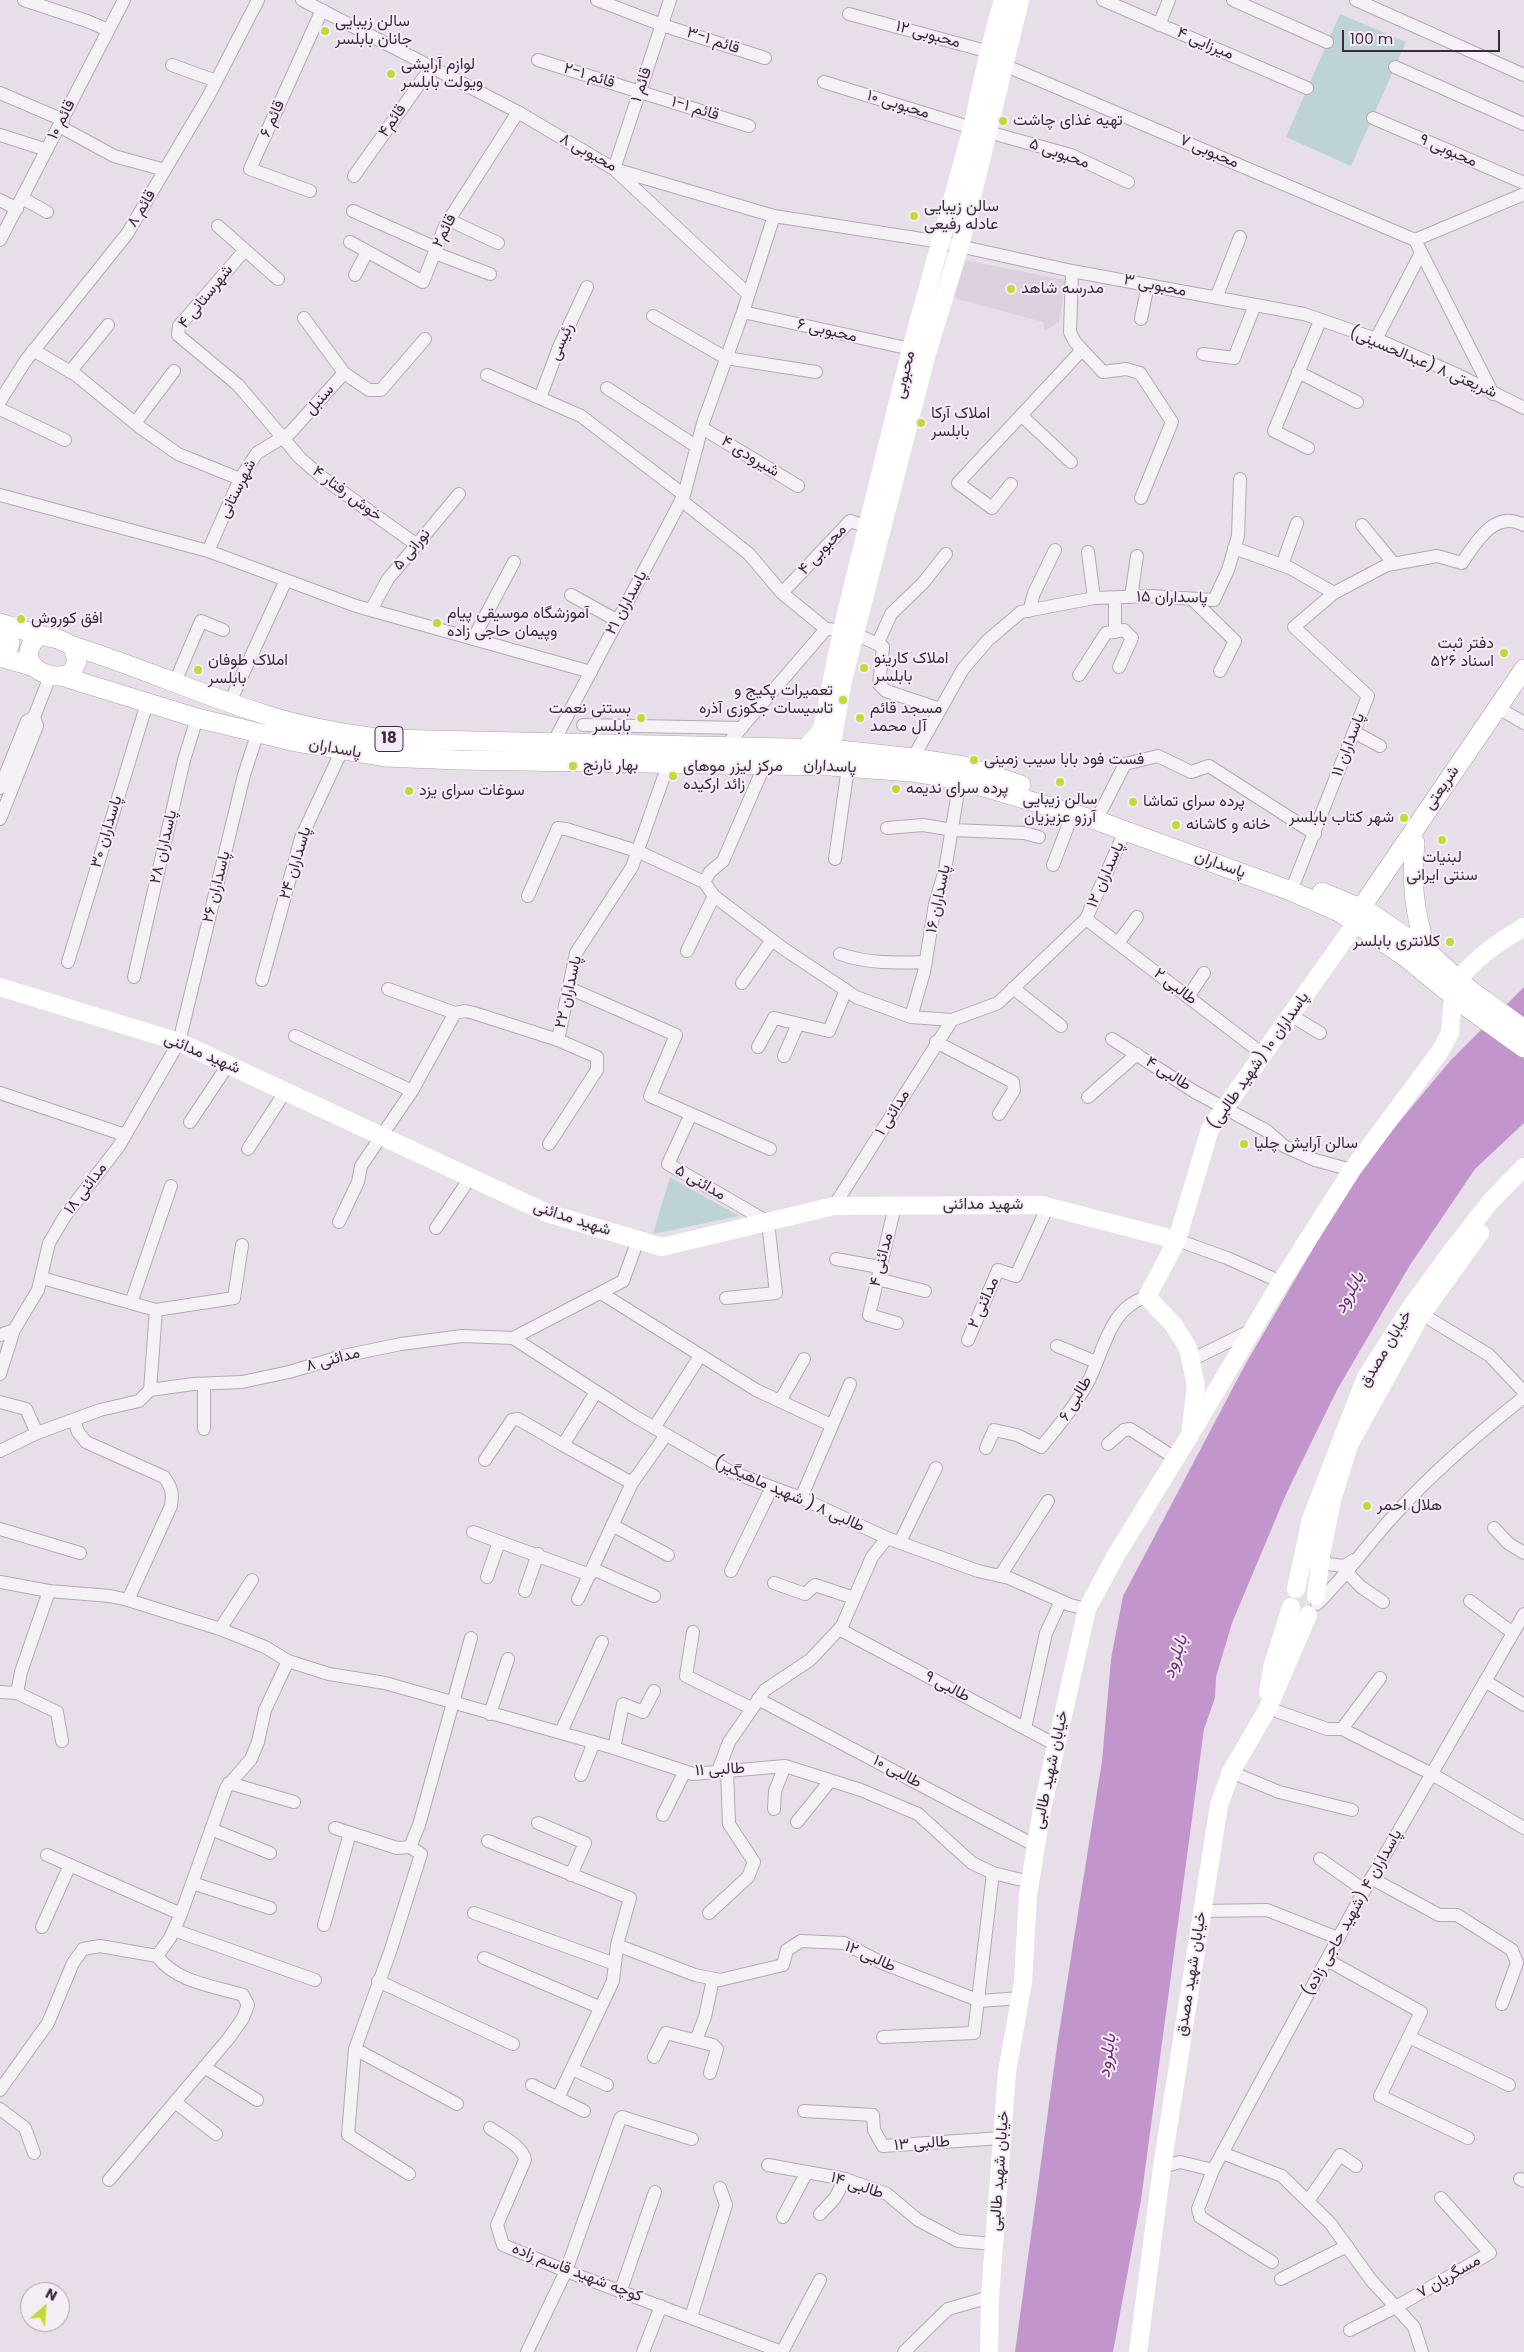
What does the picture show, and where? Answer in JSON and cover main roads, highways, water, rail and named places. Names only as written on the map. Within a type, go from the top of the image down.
[{"type":"main road","name":"18","points":[[0,623],[58,639],[73,646]]},
{"type":"main road","points":[[0,633],[8,638],[10,643],[8,649],[0,653]]},
{"type":"main road","points":[[31,666],[28,660],[28,652],[39,635]]},
{"type":"main road","points":[[56,675],[67,675],[75,667],[77,654],[73,646]]},
{"type":"main road","name":"پاسداران","points":[[73,646],[230,702],[301,724],[361,736],[386,739],[724,748],[806,748],[840,758],[960,780],[1073,813],[1126,831],[1291,891],[1339,912],[1362,914],[1405,957],[1461,993]]},
{"type":"main road","name":"18","points":[[0,657],[56,675]]},
{"type":"main road","points":[[113,659],[102,660],[96,666],[96,672],[101,678],[162,700],[191,716]]},
{"type":"main road","name":"شریعتی","points":[[1362,914],[1416,843],[1501,709],[1524,669]]},
{"type":"main road","name":"پاسداران","points":[[56,675],[191,716],[296,742],[385,757],[459,760],[765,764],[840,758],[914,758],[964,766],[1101,811],[1295,881],[1362,914],[1427,951],[1461,993]]},
{"type":"main road","name":"شریعتی","points":[[1362,914],[1501,709],[1524,684]]},
{"type":"main road","points":[[1416,843],[1412,871],[1415,908],[1427,951]]},
{"type":"main road","points":[[1461,993],[1524,1029]]},
{"type":"main road","points":[[1461,993],[1524,1048]]},
{"type":"water","name":"بابلرود","points":[[1524,987],[1524,1123],[1475,1169],[1410,1265],[1337,1390],[1287,1492],[1232,1623],[1216,1677],[1215,1698],[1204,1729],[1141,2200],[1113,2352],[1015,2352],[1057,2046],[1102,1761],[1111,1659],[1123,1596],[1245,1365],[1359,1170],[1450,1061]]},
{"type":"place","name":"سالن زیبایی جانان بابلسر","points":[[325,31]]},
{"type":"place","name":"لوازم آرایشی ویولت بابلسر","points":[[391,74]]},
{"type":"place","name":"تهیه غذای چاشت","points":[[1003,121]]},
{"type":"place","name":"سالن زیبایی عادله رفیعی","points":[[914,216]]},
{"type":"place","name":"مدرسه شاهد","points":[[1011,289]]},
{"type":"place","name":"املاک آرکا بابلسر","points":[[921,423]]},
{"type":"place","name":"افق کوروش","points":[[21,619]]},
{"type":"place","name":"آموزشگاه موسیقی پیام وپیمان حاجی زاده","points":[[437,623]]},
{"type":"place","name":"دفتر ثبت اسناد ۵۲۶","points":[[1504,653]]},
{"type":"place","name":"املاک کارینو بابلسر","points":[[864,668]]},
{"type":"place","name":"املاک طوفان بابلسر","points":[[198,670]]},
{"type":"place","name":"تعمیرات پکیج و تاسیسات جکوزی آذره","points":[[843,700]]},
{"type":"place","name":"بستنی نعمت بابلسر","points":[[641,718]]},
{"type":"place","name":"مسجد قائم آل محمد","points":[[860,718]]},
{"type":"place","name":"فست فود بابا سیب زمینی","points":[[974,760]]},
{"type":"place","name":"بهار نارنج","points":[[573,766]]},
{"type":"place","name":"مرکز لیزر موهای زائد ارکیده","points":[[673,776]]},
{"type":"place","name":"سالن زیبایی آرزو عزیزیان","points":[[1060,782]]},
{"type":"place","name":"پرده سرای ندیمه","points":[[896,789]]},
{"type":"place","name":"سوغات سرای یزد","points":[[409,791]]},
{"type":"place","name":"پرده سرای تماشا","points":[[1133,802]]},
{"type":"place","name":"شهر کتاب بابلسر","points":[[1404,818]]},
{"type":"place","name":"خانه و کاشانه","points":[[1176,825]]},
{"type":"place","name":"لبنیات سنتی ایرانی","points":[[1442,840]]},
{"type":"place","name":"کلانتری بابلسر","points":[[1450,942]]},
{"type":"place","name":"سالن آرایش چلیا","points":[[1244,1144]]},
{"type":"place","name":"هلال احمر","points":[[1367,1506]]}]
